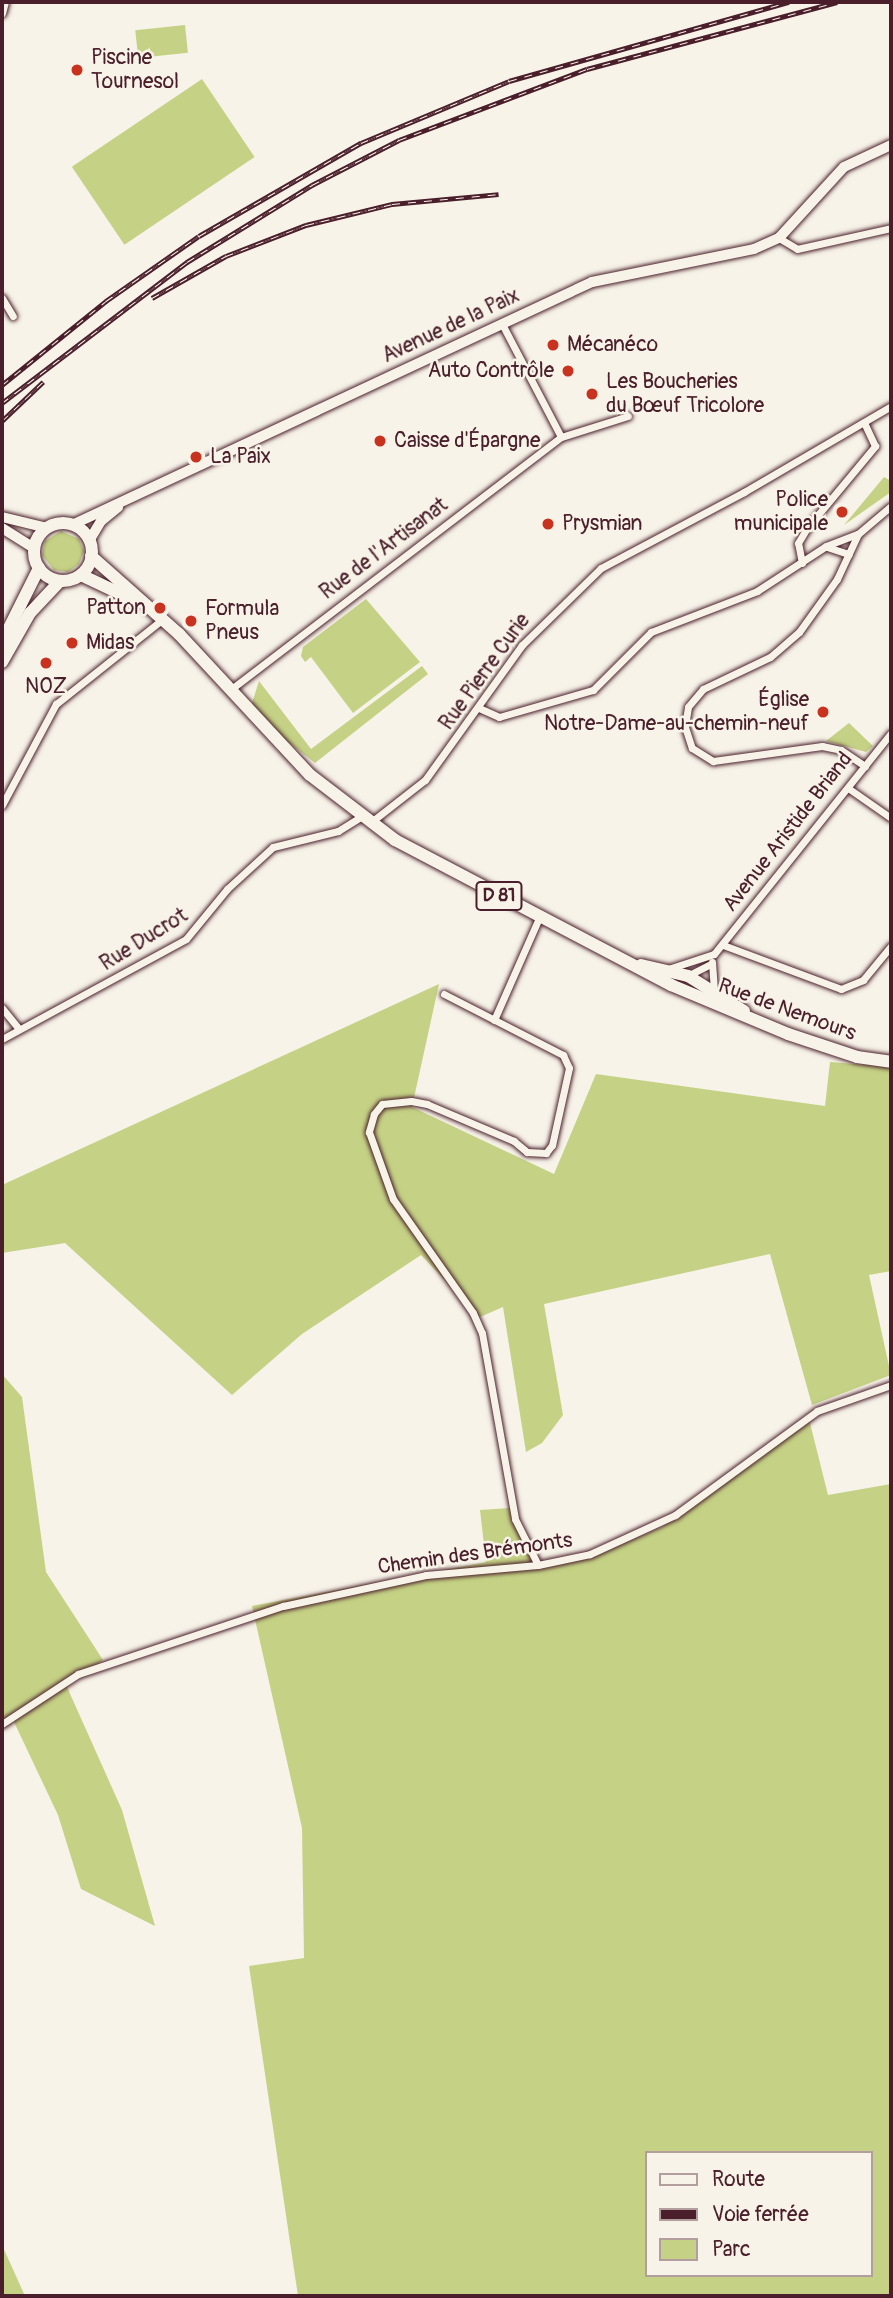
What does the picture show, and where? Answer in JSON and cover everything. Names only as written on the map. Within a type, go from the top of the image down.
[{"type":"main road","points":[[779,238],[844,167],[891,145]]},
{"type":"main road","name":"Avenue de la Paix","points":[[132,498],[592,282],[754,249],[779,238]]},
{"type":"main road","points":[[2,517],[47,528],[72,525],[132,498]]},
{"type":"main road","points":[[89,541],[105,517],[132,498]]},
{"type":"main road","points":[[2,662],[30,613],[60,581],[81,575],[91,556],[89,541],[72,525]]},
{"type":"main road","points":[[2,528],[34,548],[39,568],[2,642]]},
{"type":"main road","points":[[34,548],[47,528]]},
{"type":"main road","name":"D 81","points":[[91,556],[163,619],[286,752],[365,820],[539,918],[671,985]]},
{"type":"main road","points":[[39,568],[60,581]]},
{"type":"main road","name":"D 81","points":[[81,575],[147,606]]},
{"type":"main road","name":"D 81","points":[[630,964],[679,971],[759,1021]]},
{"type":"main road","name":"Rue de Nemours","points":[[671,985],[857,1057],[891,1062]]},
{"type":"street","points":[[2,13],[5,2]]},
{"type":"street","points":[[779,238],[797,249],[891,228]]},
{"type":"street","points":[[2,298],[13,316]]},
{"type":"street","points":[[502,324],[561,437]]},
{"type":"street","name":"Rue Pierre Curie","points":[[365,820],[425,780],[522,645],[601,568],[734,498],[891,406]]},
{"type":"street","name":"Rue de l'Artisanat","points":[[230,690],[561,437],[628,416]]},
{"type":"street","points":[[802,563],[798,543],[807,528],[875,446],[864,422]]},
{"type":"street","points":[[479,708],[499,717],[593,690],[651,632],[757,591],[826,546],[858,534],[891,506]]},
{"type":"street","points":[[858,534],[849,554],[799,632],[770,657],[703,689],[688,707],[685,727],[692,748],[713,761],[822,746],[841,750],[865,766]]},
{"type":"street","points":[[826,546],[849,554]]},
{"type":"street","points":[[2,805],[56,704],[163,619]]},
{"type":"street","name":"Avenue Aristide Briand","points":[[714,954],[891,733]]},
{"type":"street","points":[[848,788],[891,818]]},
{"type":"street","name":"Rue Ducrot","points":[[2,1039],[186,939],[228,889],[273,847],[338,831],[365,820]]},
{"type":"street","points":[[494,1020],[539,918]]},
{"type":"street","points":[[723,944],[841,989],[863,980],[891,946]]},
{"type":"street","points":[[714,954],[714,991]]},
{"type":"street","points":[[671,985],[679,971],[714,954]]},
{"type":"street","points":[[679,971],[712,963]]},
{"type":"street","points":[[444,994],[568,1059],[552,1145],[546,1153],[527,1152],[514,1141],[427,1104],[411,1101],[382,1104],[374,1114],[369,1132],[393,1199],[473,1313],[482,1333],[515,1519],[538,1565]]},
{"type":"street","points":[[2,1008],[19,1029]]},
{"type":"street","name":"Chemin des Brémonts","points":[[2,1724],[78,1674],[246,1617],[426,1575],[538,1565],[590,1554],[675,1515],[817,1411],[891,1385]]},
{"type":"green space","points":[[185,25],[188,53],[138,58],[135,30]]},
{"type":"green space","points":[[202,79],[255,157],[124,245],[72,167]]},
{"type":"green space","points":[[884,477],[891,481],[891,492],[844,525]]},
{"type":"green space","points":[[61,531],[79,539],[84,551],[79,564],[68,572],[54,570],[42,555],[45,541]]},
{"type":"green space","points":[[366,599],[420,662],[353,713],[311,657],[305,662],[301,656],[303,647]]},
{"type":"green space","points":[[422,666],[428,674],[315,763],[283,738],[252,703],[259,681],[311,749]]},
{"type":"green space","points":[[849,723],[873,746],[866,752],[826,741]]},
{"type":"green space","points":[[439,984],[412,1107],[554,1174],[596,1074],[825,1106],[830,1062],[891,1067],[891,1271],[869,1275],[891,1375],[812,1405],[770,1254],[544,1304],[563,1415],[542,1443],[526,1452],[503,1307],[480,1317],[421,1255],[302,1334],[232,1395],[65,1243],[2,1253],[2,1185]]},
{"type":"green space","points":[[2,1374],[22,1397],[46,1572],[103,1660],[67,1687],[122,1810],[155,1926],[81,1889],[58,1815],[14,1722],[2,1729]]},
{"type":"green space","points":[[809,1419],[828,1495],[891,1484],[891,2296],[298,2296],[249,1966],[304,1958],[302,1828],[252,1606],[486,1562],[480,1510],[511,1508],[535,1570],[601,1553],[662,1527]]},
{"type":"green space","points":[[2,2245],[25,2296],[2,2296]]},
{"type":"railway","points":[[2,385],[106,301],[199,236],[361,143],[509,81],[789,2]]},
{"type":"railway","points":[[2,403],[187,262],[312,185],[399,140],[587,69],[837,2]]},
{"type":"railway","points":[[152,298],[226,256],[306,225],[392,204],[499,194]]},
{"type":"railway","points":[[2,421],[43,382]]},
{"type":"place","name":"Piscine Tournesol","points":[[77,70]]},
{"type":"place","name":"Mécanéco","points":[[553,345]]},
{"type":"place","name":"Auto Contrôle","points":[[568,371]]},
{"type":"place","name":"Les Boucheries du Bœuf Tricolore","points":[[592,394]]},
{"type":"place","name":"Caisse d'Épargne","points":[[380,441]]},
{"type":"place","name":"La Paix","points":[[196,457]]},
{"type":"place","name":"Police municipale","points":[[842,512]]},
{"type":"place","name":"Prysmian","points":[[548,524]]},
{"type":"place","name":"Patton","points":[[160,608]]},
{"type":"place","name":"Formula Pneus","points":[[191,621]]},
{"type":"place","name":"Midas","points":[[72,643]]},
{"type":"place","name":"NOZ","points":[[46,663]]},
{"type":"place","name":"Église Notre-Dame-au-chemin-neuf","points":[[823,712]]}]
